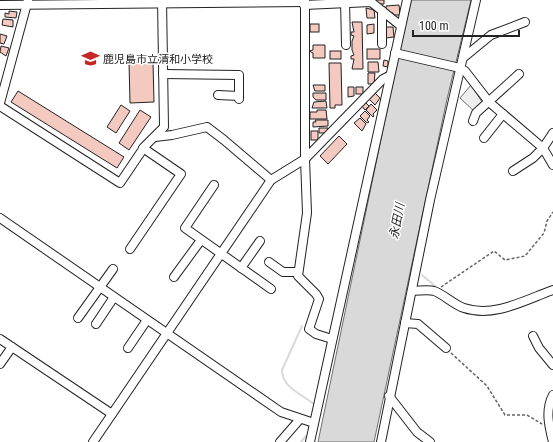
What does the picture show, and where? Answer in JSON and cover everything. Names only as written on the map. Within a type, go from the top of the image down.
[{"type":"street","points":[[310,442],[389,76],[396,53],[407,0]]},
{"type":"street","points":[[381,442],[389,396],[430,200],[459,68],[463,58],[476,0]]},
{"type":"street","points":[[0,5],[28,3],[366,1],[371,2],[401,26]]},
{"type":"street","points":[[0,106],[120,183],[143,148],[164,127],[162,2]]},
{"type":"street","points":[[304,2],[305,159],[307,213],[298,276],[316,294],[318,300],[309,328],[316,334],[332,339]]},
{"type":"street","points":[[345,2],[346,45]]},
{"type":"street","points":[[0,102],[28,3]]},
{"type":"street","points":[[382,12],[382,44]]},
{"type":"street","points":[[463,58],[491,35],[525,22]]},
{"type":"street","points":[[396,53],[459,68],[465,71],[489,102],[543,148],[553,166]]},
{"type":"street","points":[[163,74],[239,75],[239,97],[218,95]]},
{"type":"street","points":[[473,121],[476,113],[519,74]]},
{"type":"street","points":[[93,442],[271,180],[305,159],[383,79],[389,76]]},
{"type":"street","points":[[484,138],[503,114]]},
{"type":"street","points":[[155,137],[172,135],[207,127],[271,180]]},
{"type":"street","points":[[513,171],[533,158],[543,148],[553,133]]},
{"type":"street","points":[[130,249],[181,174],[143,148]]},
{"type":"street","points":[[214,185],[185,228],[271,289]]},
{"type":"street","points":[[0,218],[281,412],[314,423]]},
{"type":"street","points":[[174,277],[201,240]]},
{"type":"street","points":[[241,268],[260,241]]},
{"type":"street","points":[[269,262],[283,272],[298,272]]},
{"type":"street","points":[[78,318],[113,269]]},
{"type":"street","points":[[412,291],[435,291],[447,300],[464,308],[478,311],[496,311],[553,290]]},
{"type":"street","points":[[96,324],[114,297]]},
{"type":"street","points":[[128,348],[147,320]]},
{"type":"street","points":[[405,324],[418,324],[446,348]]},
{"type":"street","points":[[533,336],[539,348],[553,365]]},
{"type":"street","points":[[0,339],[112,414]]},
{"type":"street","points":[[0,364],[12,347]]},
{"type":"street","points":[[553,395],[548,408],[550,430],[553,442]]},
{"type":"street","points":[[389,396],[417,432],[430,442]]},
{"type":"street","points":[[280,442],[300,419]]},
{"type":"path","points":[[435,291],[494,251],[505,260],[525,256],[544,233],[547,221],[553,212]]},
{"type":"path","points":[[446,348],[463,366],[487,386],[505,415],[527,415],[550,430]]},
{"type":"shaded area","points":[[471,85],[484,105],[475,112],[460,98]]},
{"type":"water","name":"永田川","points":[[410,0],[471,0],[447,99],[374,442],[318,442]]},
{"type":"building","points":[[375,0],[384,0],[384,4],[376,4]]},
{"type":"building","points":[[399,5],[400,15],[393,15],[393,13],[386,12],[386,6]]},
{"type":"building","points":[[366,8],[374,10],[375,18],[367,18]]},
{"type":"building","points":[[9,11],[17,12],[16,18],[5,17],[5,13],[9,14]]},
{"type":"building","points":[[3,19],[13,20],[13,27],[2,25]]},
{"type":"building","points":[[352,22],[362,22],[363,69],[352,69],[354,59],[351,59],[351,56],[354,55],[352,50],[352,41],[354,36],[351,35],[351,32],[354,32]]},
{"type":"building","points":[[310,24],[319,24],[319,32],[310,32]]},
{"type":"building","points":[[374,24],[374,33],[367,34],[367,25]]},
{"type":"building","points":[[385,27],[393,27],[394,37],[386,38]]},
{"type":"building","points":[[0,34],[7,36],[4,44],[0,43]]},
{"type":"building","points":[[313,45],[325,45],[325,58],[313,58],[313,53],[309,51],[313,50]]},
{"type":"building","points":[[1,46],[9,48],[6,56],[0,52]]},
{"type":"building","points":[[367,49],[380,49],[380,59],[367,59]]},
{"type":"building","points":[[330,51],[341,51],[341,59],[330,59]]},
{"type":"building","points":[[384,60],[388,61],[388,67],[383,66]]},
{"type":"building","points":[[129,62],[153,62],[154,102],[130,103]]},
{"type":"building","points":[[368,62],[378,62],[379,72],[368,72]]},
{"type":"building","points":[[329,63],[341,63],[342,105],[335,105],[335,108],[330,108]]},
{"type":"building","points":[[368,73],[375,73],[374,84],[368,84]]},
{"type":"building","points":[[313,85],[325,85],[325,91],[315,91]]},
{"type":"building","points":[[348,87],[354,87],[354,96],[348,97]]},
{"type":"building","points":[[356,87],[363,87],[363,94],[356,94]]},
{"type":"building","points":[[18,91],[124,157],[117,168],[11,102]]},
{"type":"building","points":[[313,93],[326,93],[326,100],[316,100],[313,97]]},
{"type":"building","points":[[375,93],[380,98],[375,105],[369,99]]},
{"type":"building","points":[[326,101],[327,108],[312,108],[314,102]]},
{"type":"building","points":[[365,102],[369,106],[365,110],[362,106]]},
{"type":"building","points":[[371,104],[377,110],[373,114],[373,117],[366,110]]},
{"type":"building","points":[[121,105],[130,111],[116,133],[107,127]]},
{"type":"building","points":[[140,110],[151,117],[129,150],[119,143]]},
{"type":"building","points":[[317,110],[326,110],[327,119],[310,119],[310,112],[317,112]]},
{"type":"building","points":[[365,111],[370,116],[367,120],[369,122],[367,123],[360,116]]},
{"type":"building","points":[[360,118],[366,124],[362,131],[354,123]]},
{"type":"building","points":[[315,120],[328,120],[328,126],[313,127],[313,122],[316,122]]},
{"type":"building","points":[[319,128],[328,128],[328,131],[327,133],[319,133]]},
{"type":"building","points":[[311,131],[318,131],[318,140],[311,140]]},
{"type":"building","points":[[339,136],[347,144],[328,164],[320,156]]},
{"type":"waterway","points":[[422,275],[435,286]]},
{"type":"waterway","points":[[302,326],[282,370],[285,381],[289,386],[314,404]]},
{"type":"waterway","points":[[301,442],[306,436]]},
{"type":"place","name":"鹿児島市立清和小学校","points":[[90,59]]}]
